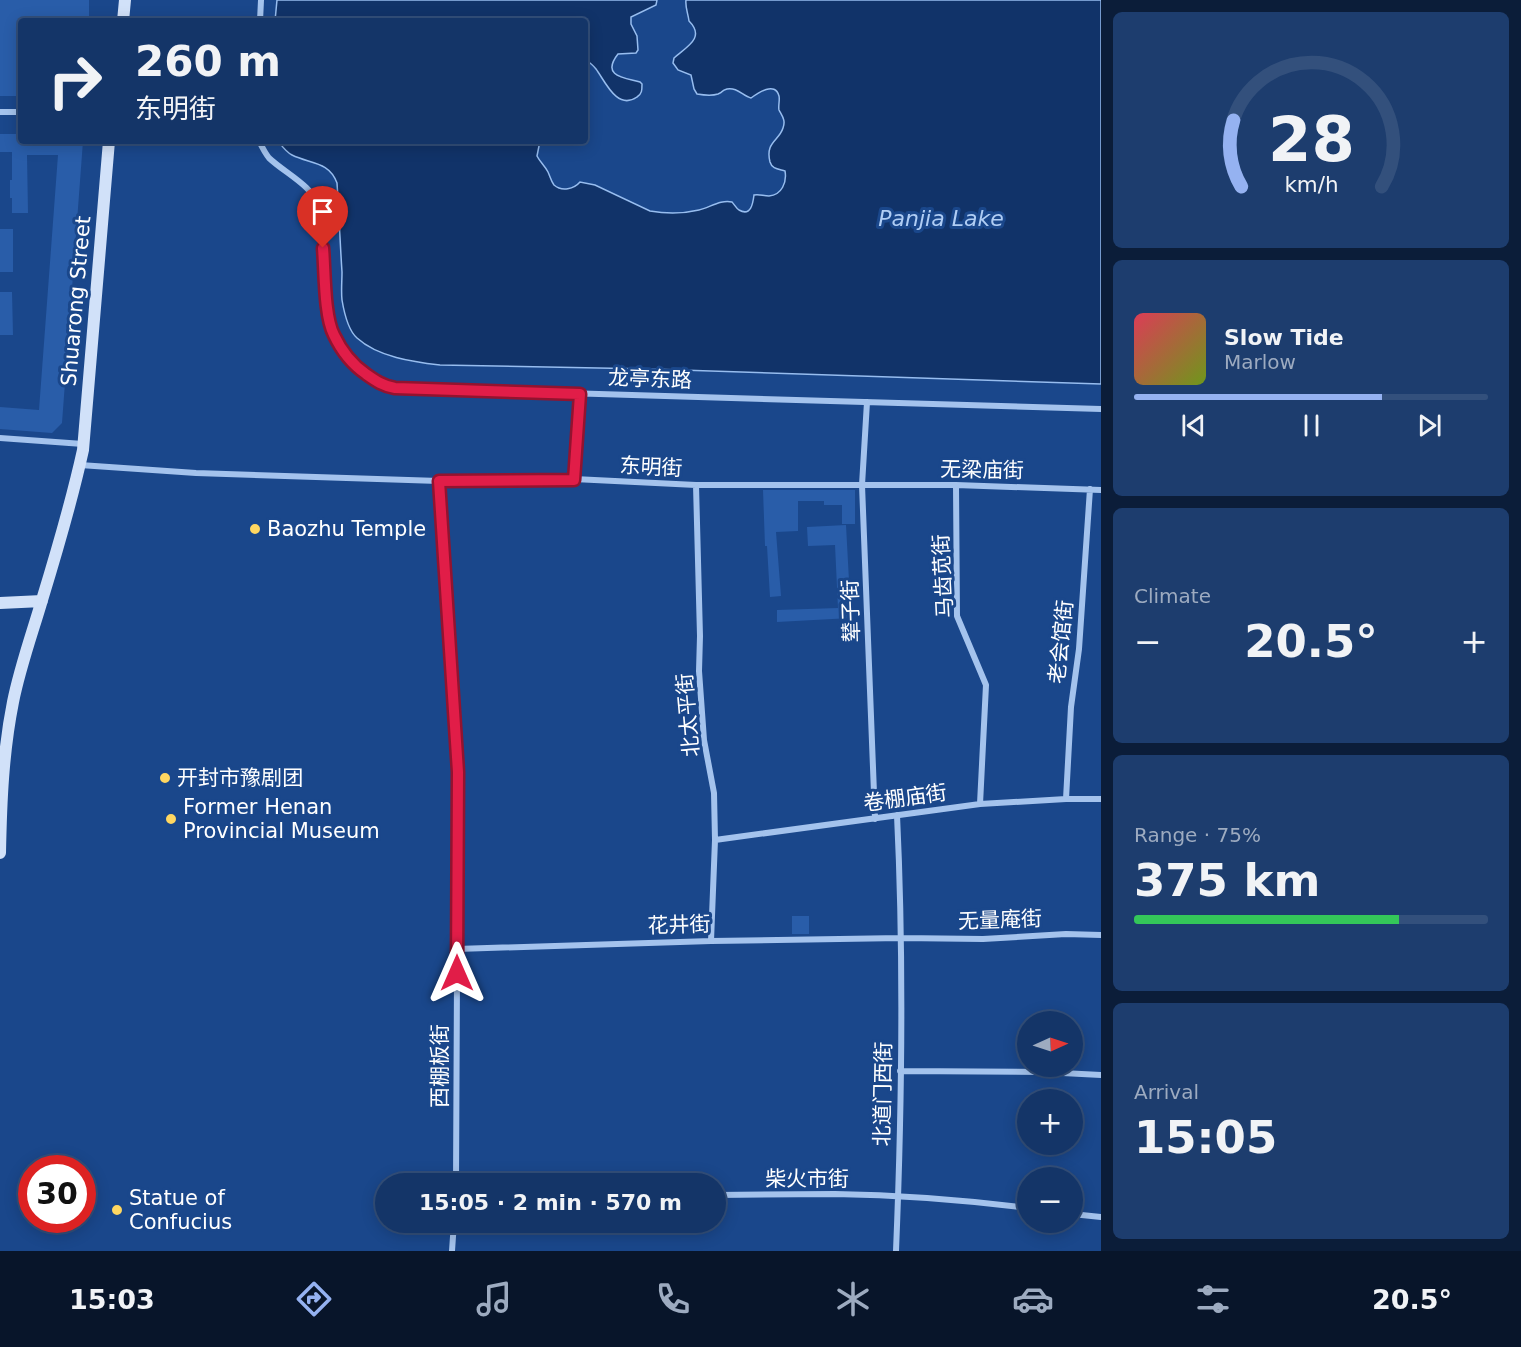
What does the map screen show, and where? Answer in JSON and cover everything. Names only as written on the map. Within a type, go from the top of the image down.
[{"type":"street","points":[[123,18],[126,0]]},
{"type":"street","points":[[260,18],[261,0]]},
{"type":"street","points":[[0,112],[18,112]]},
{"type":"street","name":"Shuarong Street","points":[[0,853],[5,753],[13,703],[84,444],[109,144]]},
{"type":"street","name":"龙亭东路","points":[[261,144],[267,156],[312,192],[318,201],[327,309],[333,334],[345,354],[359,369],[383,386],[1101,409]]},
{"type":"street","points":[[574,480],[580,394]]},
{"type":"street","name":"辇子街","points":[[867,402],[862,485],[875,819]]},
{"type":"street","points":[[0,438],[84,444]]},
{"type":"street","name":"东明街","points":[[80,465],[196,473],[439,481],[574,480],[696,485],[862,485]]},
{"type":"street","name":"西棚板街","points":[[439,481],[458,772],[456,1173]]},
{"type":"street","name":"北太平街","points":[[696,485],[699,671],[704,740],[714,793],[715,840],[711,941]]},
{"type":"street","name":"无梁庙街","points":[[862,485],[956,485],[1101,490]]},
{"type":"street","name":"马齿苋街","points":[[956,485],[957,616],[986,685],[980,804]]},
{"type":"street","name":"老会馆街","points":[[1066,799],[1071,707],[1079,649],[1090,489]]},
{"type":"street","points":[[0,603],[42,602]]},
{"type":"street","name":"卷棚庙街","points":[[715,840],[980,804],[1101,799]]},
{"type":"street","name":"北道门西街","points":[[896,1251],[901,938],[897,815]]},
{"type":"street","name":"无量庵街","points":[[901,938],[983,939],[1066,934],[1101,935]]},
{"type":"street","name":"花井街","points":[[458,949],[901,938]]},
{"type":"street","points":[[900,1071],[1043,1072],[1101,1075]]},
{"type":"street","name":"柴火市街","points":[[726,1195],[834,1194],[974,1201],[1017,1207]]},
{"type":"street","points":[[1083,1215],[1101,1217]]},
{"type":"street","points":[[452,1251],[453,1233]]},
{"type":"water","points":[[277,0],[657,0],[656,5],[631,17],[631,24],[637,36],[638,50],[636,53],[618,54],[613,62],[613,72],[642,84],[640,95],[630,100],[623,100],[612,93],[588,62],[588,18],[275,18]]},
{"type":"water","name":"Panjia Lake","points":[[686,0],[1101,0],[1101,384],[650,369],[440,365],[385,354],[365,344],[354,335],[345,315],[342,300],[337,183],[334,176],[324,167],[292,155],[280,144],[539,144],[537,156],[557,187],[568,189],[580,182],[595,185],[650,211],[662,213],[693,211],[728,201],[739,210],[746,212],[751,208],[754,195],[769,196],[780,191],[785,179],[785,171],[772,166],[769,155],[771,146],[784,125],[777,92],[770,89],[751,98],[731,89],[716,95],[697,94],[691,75],[678,70],[673,63],[674,58],[689,46],[695,37],[696,32],[689,21]]},
{"type":"building","points":[[0,0],[89,0],[89,18],[18,18],[18,96],[0,96]]},
{"type":"building","points":[[0,134],[18,134],[18,144],[83,144],[62,423],[52,433],[0,429],[0,407],[39,410],[58,155],[27,155],[28,213],[12,213],[10,180],[12,180],[12,152],[0,152]]},
{"type":"building","points":[[0,229],[13,229],[13,272],[0,272]]},
{"type":"building","points":[[0,292],[12,292],[13,335],[0,335]]},
{"type":"building","points":[[763,490],[855,490],[855,524],[842,524],[842,505],[824,505],[824,501],[798,501],[798,531],[776,532],[781,596],[770,597]]},
{"type":"building","points":[[846,525],[851,618],[777,622],[777,610],[838,608],[835,545],[808,546],[807,527]]},
{"type":"building","points":[[792,916],[809,916],[809,934],[792,934]]},
{"type":"place","name":"Baozhu Temple","points":[[255,529]]},
{"type":"place","name":"开封市豫剧团","points":[[165,778]]},
{"type":"place","name":"Former Henan Provincial Museum","points":[[171,819]]},
{"type":"place","name":"Statue of Confucius","points":[[117,1210]]},
{"type":"route","points":[[323,248],[327,309],[333,334],[345,354],[359,369],[383,386],[580,394],[574,480],[439,481],[458,772],[457,973]]}]
